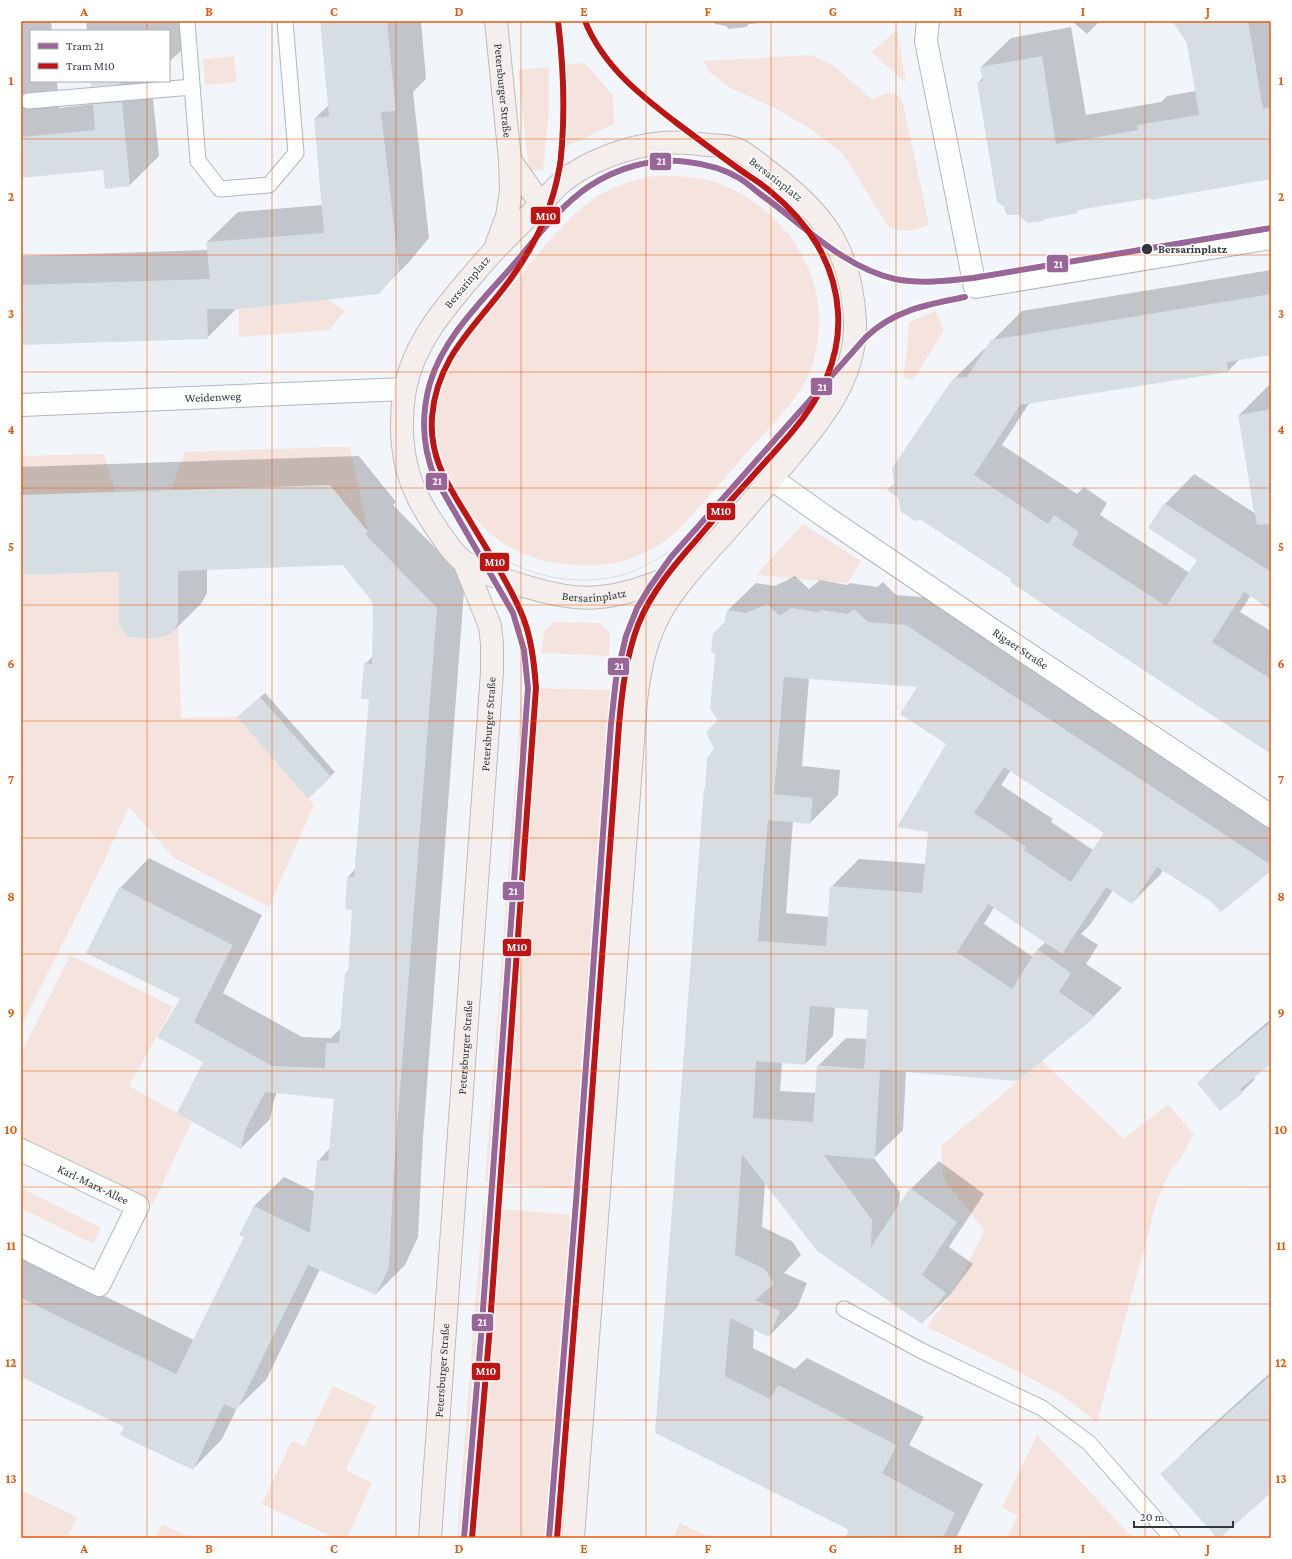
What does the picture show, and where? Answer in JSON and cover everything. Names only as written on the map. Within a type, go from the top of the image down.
[{"type":"main road","name":"Petersburger Straße","points":[[495,248],[507,216],[511,190],[510,160],[496,21]]},
{"type":"main road","name":"Bersarinplatz","points":[[660,143],[691,143],[736,148],[788,186],[806,203],[827,228],[836,241],[841,254],[847,272],[853,301],[855,325],[852,352],[839,390],[819,422],[772,479],[689,571],[624,593],[597,598],[568,596],[540,591],[492,575],[464,562],[445,541],[415,493],[406,464],[402,429],[406,389],[413,363],[426,336],[442,312],[495,248],[541,204],[563,181],[588,166],[614,154],[660,143]]},
{"type":"main road","name":"Petersburger Straße","points":[[510,160],[541,204]]},
{"type":"main road","name":"Petersburger Straße","points":[[430,1538],[492,672],[492,644],[490,626],[464,562]]},
{"type":"main road","points":[[573,1538],[638,679],[645,648],[654,627],[664,606],[689,571]]},
{"type":"street","points":[[928,21],[926,40],[975,287],[1271,238]]},
{"type":"street","name":"Weidenweg","points":[[21,405],[406,389]]},
{"type":"street","name":"Rigaer Straße","points":[[772,479],[991,630],[1271,816]]},
{"type":"street","name":"Karl-Marx-Allee","points":[[21,1150],[138,1206],[99,1285],[21,1246]]},
{"type":"lane","points":[[187,21],[198,162],[220,189],[269,185],[296,153],[285,21]]},
{"type":"lane","points":[[28,101],[192,87]]},
{"type":"lane","points":[[844,1309],[922,1351],[1042,1408],[1089,1443],[1172,1538]]},
{"type":"shaded area","points":[[897,30],[906,83],[871,52]]},
{"type":"shaded area","points":[[811,55],[833,65],[873,100],[884,94],[895,95],[902,99],[929,225],[909,231],[899,230],[888,226],[843,154],[812,130],[773,107],[732,89],[709,72],[704,61]]},
{"type":"shaded area","points":[[234,56],[237,82],[205,85],[203,59]]},
{"type":"shaded area","points":[[585,63],[613,95],[614,124],[561,149],[566,110],[562,65]]},
{"type":"shaded area","points":[[549,67],[549,110],[543,170],[529,171],[518,70]]},
{"type":"shaded area","points":[[654,176],[702,179],[721,184],[753,201],[773,217],[790,237],[804,258],[813,282],[818,307],[819,332],[814,359],[802,388],[791,403],[685,523],[660,544],[630,559],[607,564],[570,565],[531,557],[507,546],[486,530],[468,510],[451,482],[440,451],[438,435],[438,403],[441,387],[453,358],[463,344],[484,317],[564,224],[586,204],[605,192],[625,183]]},
{"type":"shaded area","points":[[327,299],[345,311],[329,330],[239,337],[239,309]]},
{"type":"shaded area","points":[[936,311],[944,331],[913,380],[903,377],[909,322]]},
{"type":"shaded area","points":[[350,447],[368,532],[330,485],[171,490],[185,452]]},
{"type":"shaded area","points":[[104,454],[115,492],[21,495],[21,456]]},
{"type":"shaded area","points":[[803,524],[861,561],[848,583],[756,575]]},
{"type":"shaded area","points":[[119,572],[119,626],[128,637],[152,639],[172,634],[178,623],[181,718],[237,717],[314,805],[269,907],[174,858],[129,807],[103,863],[21,1026],[21,575]]},
{"type":"shaded area","points":[[554,622],[600,623],[610,633],[609,656],[541,653],[544,631]]},
{"type":"shaded area","points":[[535,688],[614,690],[622,705],[582,1190],[485,1182],[521,701],[524,690]]},
{"type":"shaded area","points":[[70,955],[173,1007],[129,1086],[192,1121],[153,1204],[21,1139],[21,1053]]},
{"type":"shaded area","points":[[1042,1061],[1124,1139],[1168,1104],[1194,1135],[1183,1154],[1169,1173],[1157,1201],[1097,1422],[1060,1394],[927,1327],[962,1277],[984,1230],[944,1180],[941,1146]]},
{"type":"shaded area","points":[[21,1188],[101,1228],[93,1244],[21,1208]]},
{"type":"shaded area","points":[[483,1207],[580,1216],[555,1538],[457,1538]]},
{"type":"shaded area","points":[[333,1386],[376,1406],[346,1470],[372,1483],[347,1538],[335,1538],[262,1504],[292,1441],[304,1446]]},
{"type":"shaded area","points":[[1037,1435],[1133,1538],[1006,1538],[1018,1516],[1002,1507]]},
{"type":"shaded area","points":[[21,1490],[77,1517],[67,1538],[21,1538]]},
{"type":"shaded area","points":[[680,1523],[711,1538],[673,1538]]},
{"type":"shaded area","points":[[162,1524],[191,1538],[155,1538]]},
{"type":"building","points":[[320,21],[387,21],[396,111],[381,112],[399,270],[379,294],[239,309],[207,309],[208,339],[21,345],[21,285],[210,279],[206,242],[324,233],[314,118],[329,116]]},
{"type":"building","points":[[1172,21],[1248,21],[1263,109],[1271,107],[1271,179],[1151,200],[1150,198],[1078,210],[1076,214],[1045,219],[1044,221],[1028,223],[1018,215],[1007,215],[1004,207],[997,202],[977,82],[983,81],[980,67],[1042,56],[1056,144],[1138,130],[1137,125],[1199,115],[1187,43]]},
{"type":"building","points":[[91,82],[120,82],[121,84],[91,87]]},
{"type":"building","points":[[122,102],[130,186],[105,189],[103,170],[21,178],[21,137],[95,130],[93,104]]},
{"type":"building","points":[[1271,294],[1271,355],[1227,362],[1228,372],[1020,405],[974,475],[1048,524],[1054,515],[1079,532],[1072,545],[1166,606],[1197,560],[1148,528],[1164,503],[1271,572],[1271,610],[1244,592],[1212,642],[1271,679],[1271,754],[1010,582],[1011,579],[921,520],[915,521],[901,512],[898,498],[887,490],[894,483],[892,468],[947,387],[954,378],[967,377],[991,340]]},
{"type":"building","points":[[1271,409],[1271,524],[1257,525],[1238,415]]},
{"type":"building","points":[[330,485],[368,532],[365,534],[437,608],[394,1168],[389,1267],[376,1295],[308,1265],[237,1410],[224,1404],[193,1470],[120,1435],[124,1427],[21,1377],[21,1298],[176,1374],[244,1237],[239,1235],[254,1206],[310,1233],[317,1160],[328,1161],[334,1099],[265,1092],[245,1130],[241,1149],[177,1113],[203,1062],[157,1037],[180,999],[86,953],[119,887],[233,945],[194,1022],[272,1066],[325,1068],[326,1043],[339,1043],[345,973],[348,973],[352,910],[345,909],[347,877],[354,877],[369,699],[361,699],[364,663],[372,664],[373,603],[343,565],[178,571],[178,623],[172,634],[152,639],[128,637],[119,626],[119,572],[21,575],[21,495]]},
{"type":"building","points":[[767,604],[780,616],[791,608],[848,614],[854,609],[868,622],[906,625],[1271,865],[1271,871],[1221,912],[1209,900],[1157,867],[1132,904],[1106,887],[1062,954],[988,904],[957,952],[1012,989],[1037,949],[1071,973],[1059,992],[1095,1017],[1018,1081],[880,1070],[875,1159],[824,1155],[872,1220],[871,1247],[910,1188],[957,1222],[922,1275],[946,1293],[922,1324],[817,1251],[742,1154],[735,1255],[765,1269],[774,1284],[755,1300],[780,1311],[769,1337],[730,1318],[725,1376],[770,1399],[778,1385],[897,1445],[882,1473],[955,1513],[943,1538],[845,1538],[849,1530],[655,1433],[704,788],[705,789],[707,758],[714,749],[706,732],[718,720],[710,709],[715,655],[711,651],[713,633],[724,624],[727,610],[746,613]],"holes":[[[784,677],[917,687],[900,714],[946,744],[897,827],[928,832],[922,893],[830,886],[826,946],[758,941],[768,820],[810,824],[813,798],[774,794]],[[1004,767],[1104,833],[1071,882],[1024,850],[1026,847],[974,813]],[[810,1006],[868,1010],[864,1069],[817,1065],[813,1122],[753,1118],[756,1061],[805,1065]]]},
{"type":"building","points":[[260,697],[331,777],[308,799],[237,717]]},
{"type":"building","points":[[1271,1022],[1271,1064],[1240,1089],[1243,1093],[1220,1111],[1197,1083]]},
{"type":"building","points":[[1271,1375],[1271,1493],[1220,1538],[1217,1538],[1160,1474]]},
{"type":"tram line","name":"M10","points":[[472,1538],[489,1338],[536,688],[531,648],[524,619],[503,575],[442,472],[437,460],[434,446],[432,417],[436,395],[442,375],[451,357],[520,265],[542,226],[552,198],[560,164],[563,129],[563,83],[558,21]]},
{"type":"tram line","name":"M10","points":[[557,1538],[584,1203],[619,725],[623,687],[630,649],[643,613],[664,579],[709,525],[792,432],[812,405],[827,376],[836,345],[838,329],[836,294],[831,277],[825,260],[808,230],[797,217],[767,189],[678,124],[637,91],[612,66],[602,52],[585,21]]},
{"type":"tram line","name":"21","points":[[464,1538],[481,1337],[528,688],[524,650],[513,613],[435,478],[427,455],[424,431],[427,395],[436,366],[445,349],[478,304],[567,204],[599,180],[623,169],[648,163],[662,161],[688,162],[727,172],[746,183],[827,246],[843,256],[877,274],[905,281],[934,282],[973,278],[1271,228]]},
{"type":"tram line","name":"21","points":[[549,1538],[576,1202],[611,724],[616,679],[626,636],[637,608],[671,557],[866,337],[888,320],[900,314],[938,302],[965,297]]},
{"type":"tram line","points":[[457,514],[482,543],[507,561],[539,574],[574,580],[609,578],[635,570],[664,555],[703,521]]},
{"type":"place","name":"Bersarinplatz","points":[[1147,249]]}]
